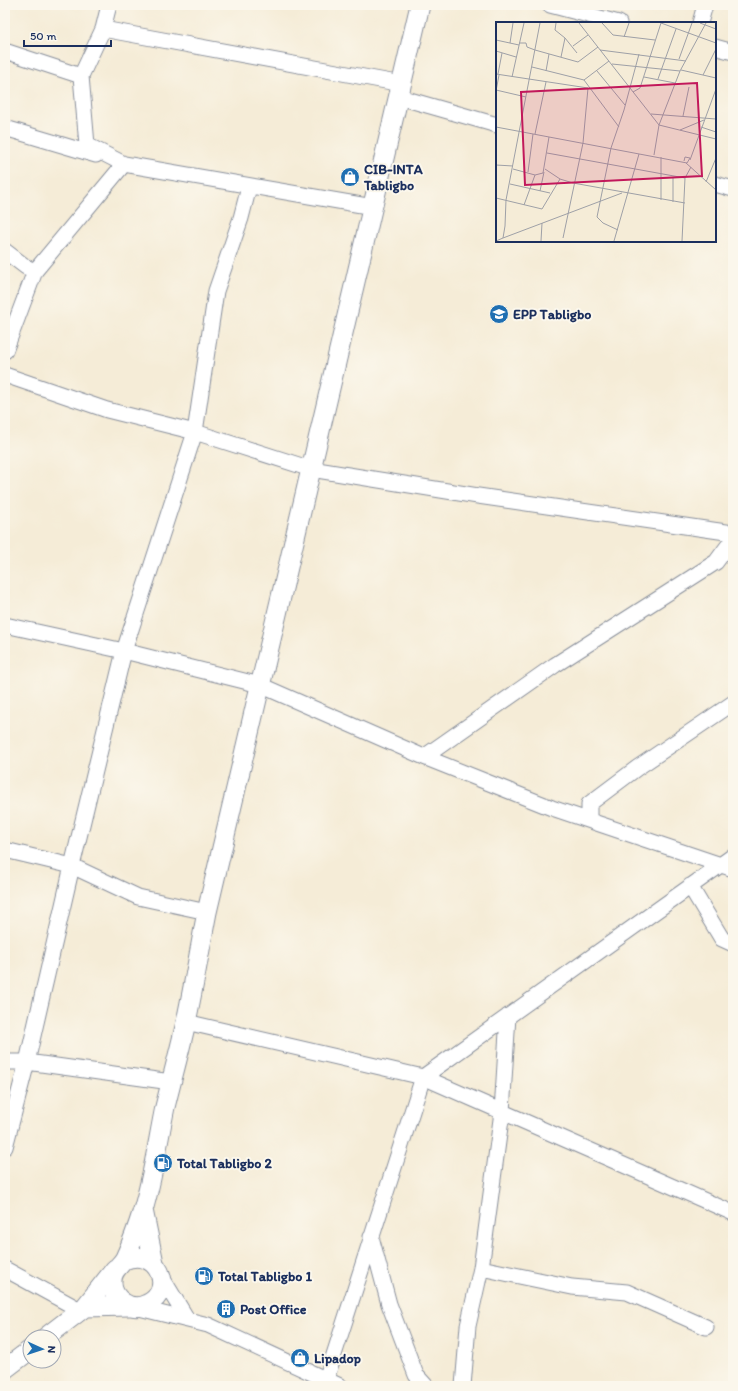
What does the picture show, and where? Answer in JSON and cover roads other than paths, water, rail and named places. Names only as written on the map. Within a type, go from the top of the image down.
[{"type":"main road","points":[[132,1306],[119,1300],[113,1291],[111,1280],[143,1210],[171,1082],[186,1022],[207,912],[420,5]]},
{"type":"main road","points":[[83,1309],[146,1305],[156,1298],[161,1288],[143,1210]]},
{"type":"main road","points":[[57,1329],[83,1309],[119,1264],[140,1256],[158,1270]]},
{"type":"main road","points":[[5,1369],[22,1356]]},
{"type":"street","points":[[109,5],[103,29],[81,76],[87,145],[121,163]]},
{"type":"street","points":[[550,5],[615,22]]},
{"type":"street","points":[[700,22],[705,5]]},
{"type":"street","points":[[103,29],[400,91],[496,125]]},
{"type":"street","points":[[716,47],[733,52]]},
{"type":"street","points":[[5,51],[81,76]]},
{"type":"street","points":[[5,128],[121,163],[249,187],[373,207]]},
{"type":"street","points":[[5,351],[27,294],[31,269],[121,163]]},
{"type":"street","points":[[716,184],[733,189]]},
{"type":"street","points":[[5,1147],[27,1062],[72,866],[124,651],[195,432],[216,292],[241,218],[249,187]]},
{"type":"street","points":[[5,251],[31,269]]},
{"type":"street","points":[[5,375],[107,410],[195,432],[311,469],[478,496],[733,533]]},
{"type":"street","points":[[424,757],[555,665],[716,562],[733,539]]},
{"type":"street","points":[[5,625],[124,651],[260,685],[424,757],[552,808],[727,867]]},
{"type":"street","points":[[589,820],[589,804],[637,768],[733,703]]},
{"type":"street","points":[[5,850],[72,866],[138,897],[207,912]]},
{"type":"street","points":[[325,1383],[423,1076],[690,886],[727,867],[733,856]]},
{"type":"street","points":[[690,886],[722,939],[733,944]]},
{"type":"street","points":[[463,1386],[468,1326],[481,1268],[502,1112],[508,1016]]},
{"type":"street","points":[[186,1022],[423,1076],[733,1213]]},
{"type":"street","points":[[5,1062],[27,1062],[171,1082]]},
{"type":"street","points":[[372,1237],[389,1304],[416,1375],[426,1386]]},
{"type":"street","points":[[481,1268],[572,1286],[627,1292],[706,1326]]},
{"type":"street","points":[[5,1269],[83,1309]]},
{"type":"street","points":[[158,1270],[187,1318]]},
{"type":"street","points":[[132,1306],[187,1318],[208,1325],[325,1383],[340,1386]]},
{"type":"place","name":"CIB-INTA Tabligbo","points":[[350,177]]},
{"type":"place","name":"EPP Tabligbo","points":[[499,314]]},
{"type":"place","name":"Total Tabligbo 2","points":[[163,1163]]},
{"type":"place","name":"Total Tabligbo 1","points":[[204,1276]]},
{"type":"place","name":"Post Office","points":[[226,1309]]},
{"type":"place","name":"Lipadop","points":[[300,1358]]}]
